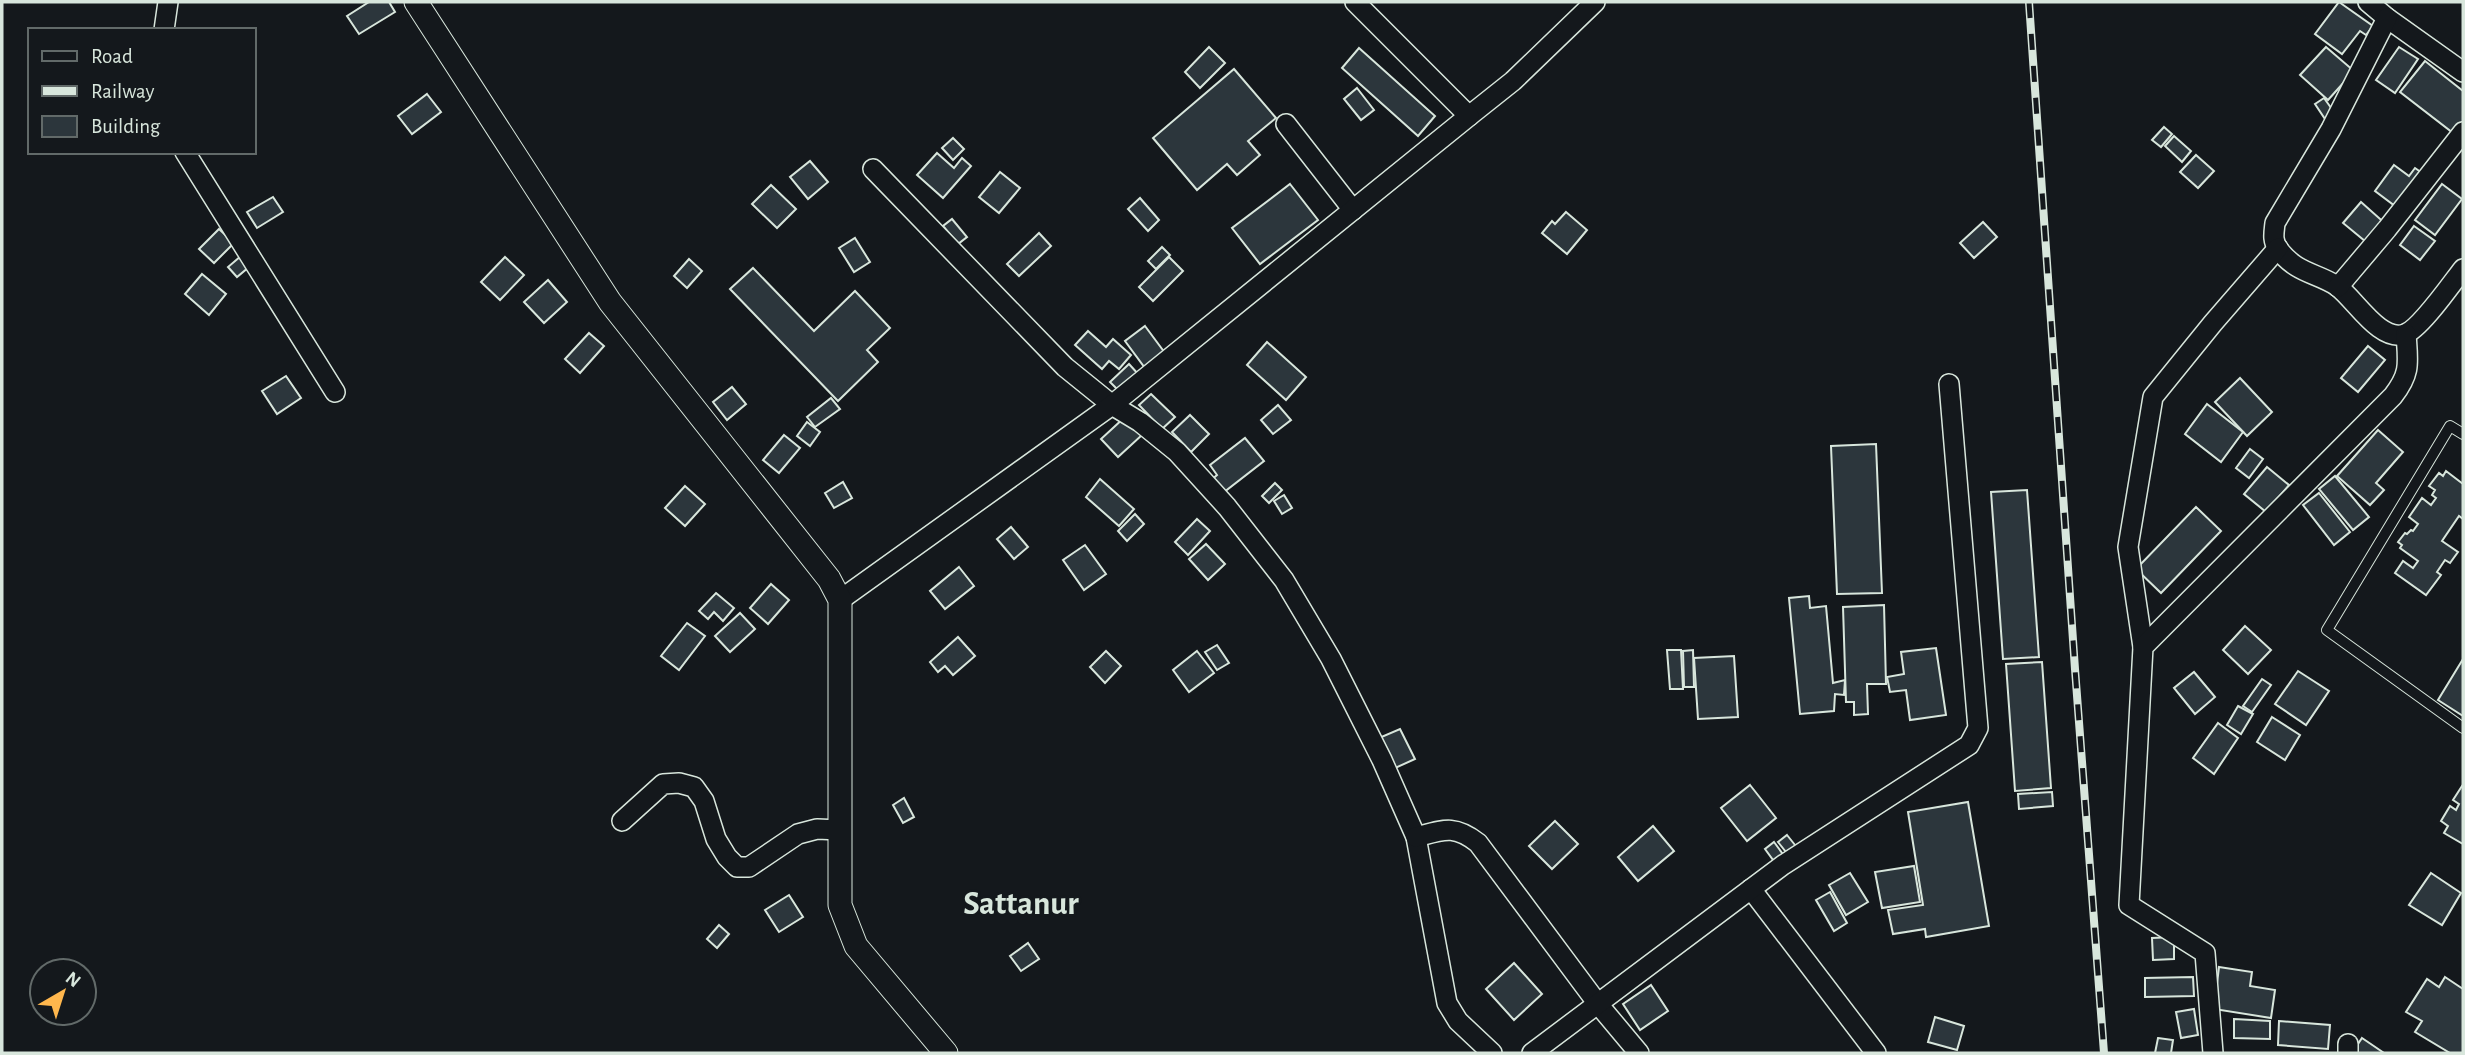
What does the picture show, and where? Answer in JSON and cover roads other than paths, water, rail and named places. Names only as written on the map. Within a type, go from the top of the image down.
[{"type":"street","points":[[164,28],[167,2]]},
{"type":"street","points":[[416,2],[610,302],[829,579],[840,600],[840,905],[856,946],[946,1053]]},
{"type":"street","points":[[1355,2],[1469,116]]},
{"type":"street","points":[[840,600],[1112,405],[1513,81],[1595,2]]},
{"type":"street","points":[[2368,2],[2386,18],[2463,72]]},
{"type":"street","points":[[2386,18],[2331,129],[2276,223],[2273,237],[2278,248],[2301,271],[2338,287],[2377,326],[2392,335],[2406,334],[2420,322],[2463,270]]},
{"type":"street","points":[[1286,124],[1353,210]]},
{"type":"street","points":[[2338,287],[2463,132]]},
{"type":"street","points":[[186,154],[335,392]]},
{"type":"street","points":[[873,169],[1065,367],[1177,452],[1227,507],[1284,580],[1331,659],[1382,760],[1416,837],[1447,1003],[1458,1021],[1492,1053]]},
{"type":"street","points":[[2213,1053],[2205,953],[2129,905],[2143,646],[2129,547],[2153,397],[2278,248]]},
{"type":"street","points":[[2143,646],[2393,396],[2404,381],[2409,366],[2406,334]]},
{"type":"street","points":[[1532,1053],[1783,865],[1969,745],[1978,728],[1949,383]]},
{"type":"street","points":[[622,821],[663,784],[679,782],[694,787],[704,800],[716,839],[727,858],[737,867],[749,867],[799,834],[817,829],[840,830]]},
{"type":"street","points":[[1416,837],[1455,829],[1478,843],[1598,1004],[1639,1053]]},
{"type":"street","points":[[1751,889],[1876,1053]]},
{"type":"lane","points":[[2463,434],[2450,426],[2327,630],[2463,729]]},
{"type":"railway","points":[[2029,2],[2104,1053]]},
{"type":"district","name":"Sattanur","points":[[1021,904]]}]
